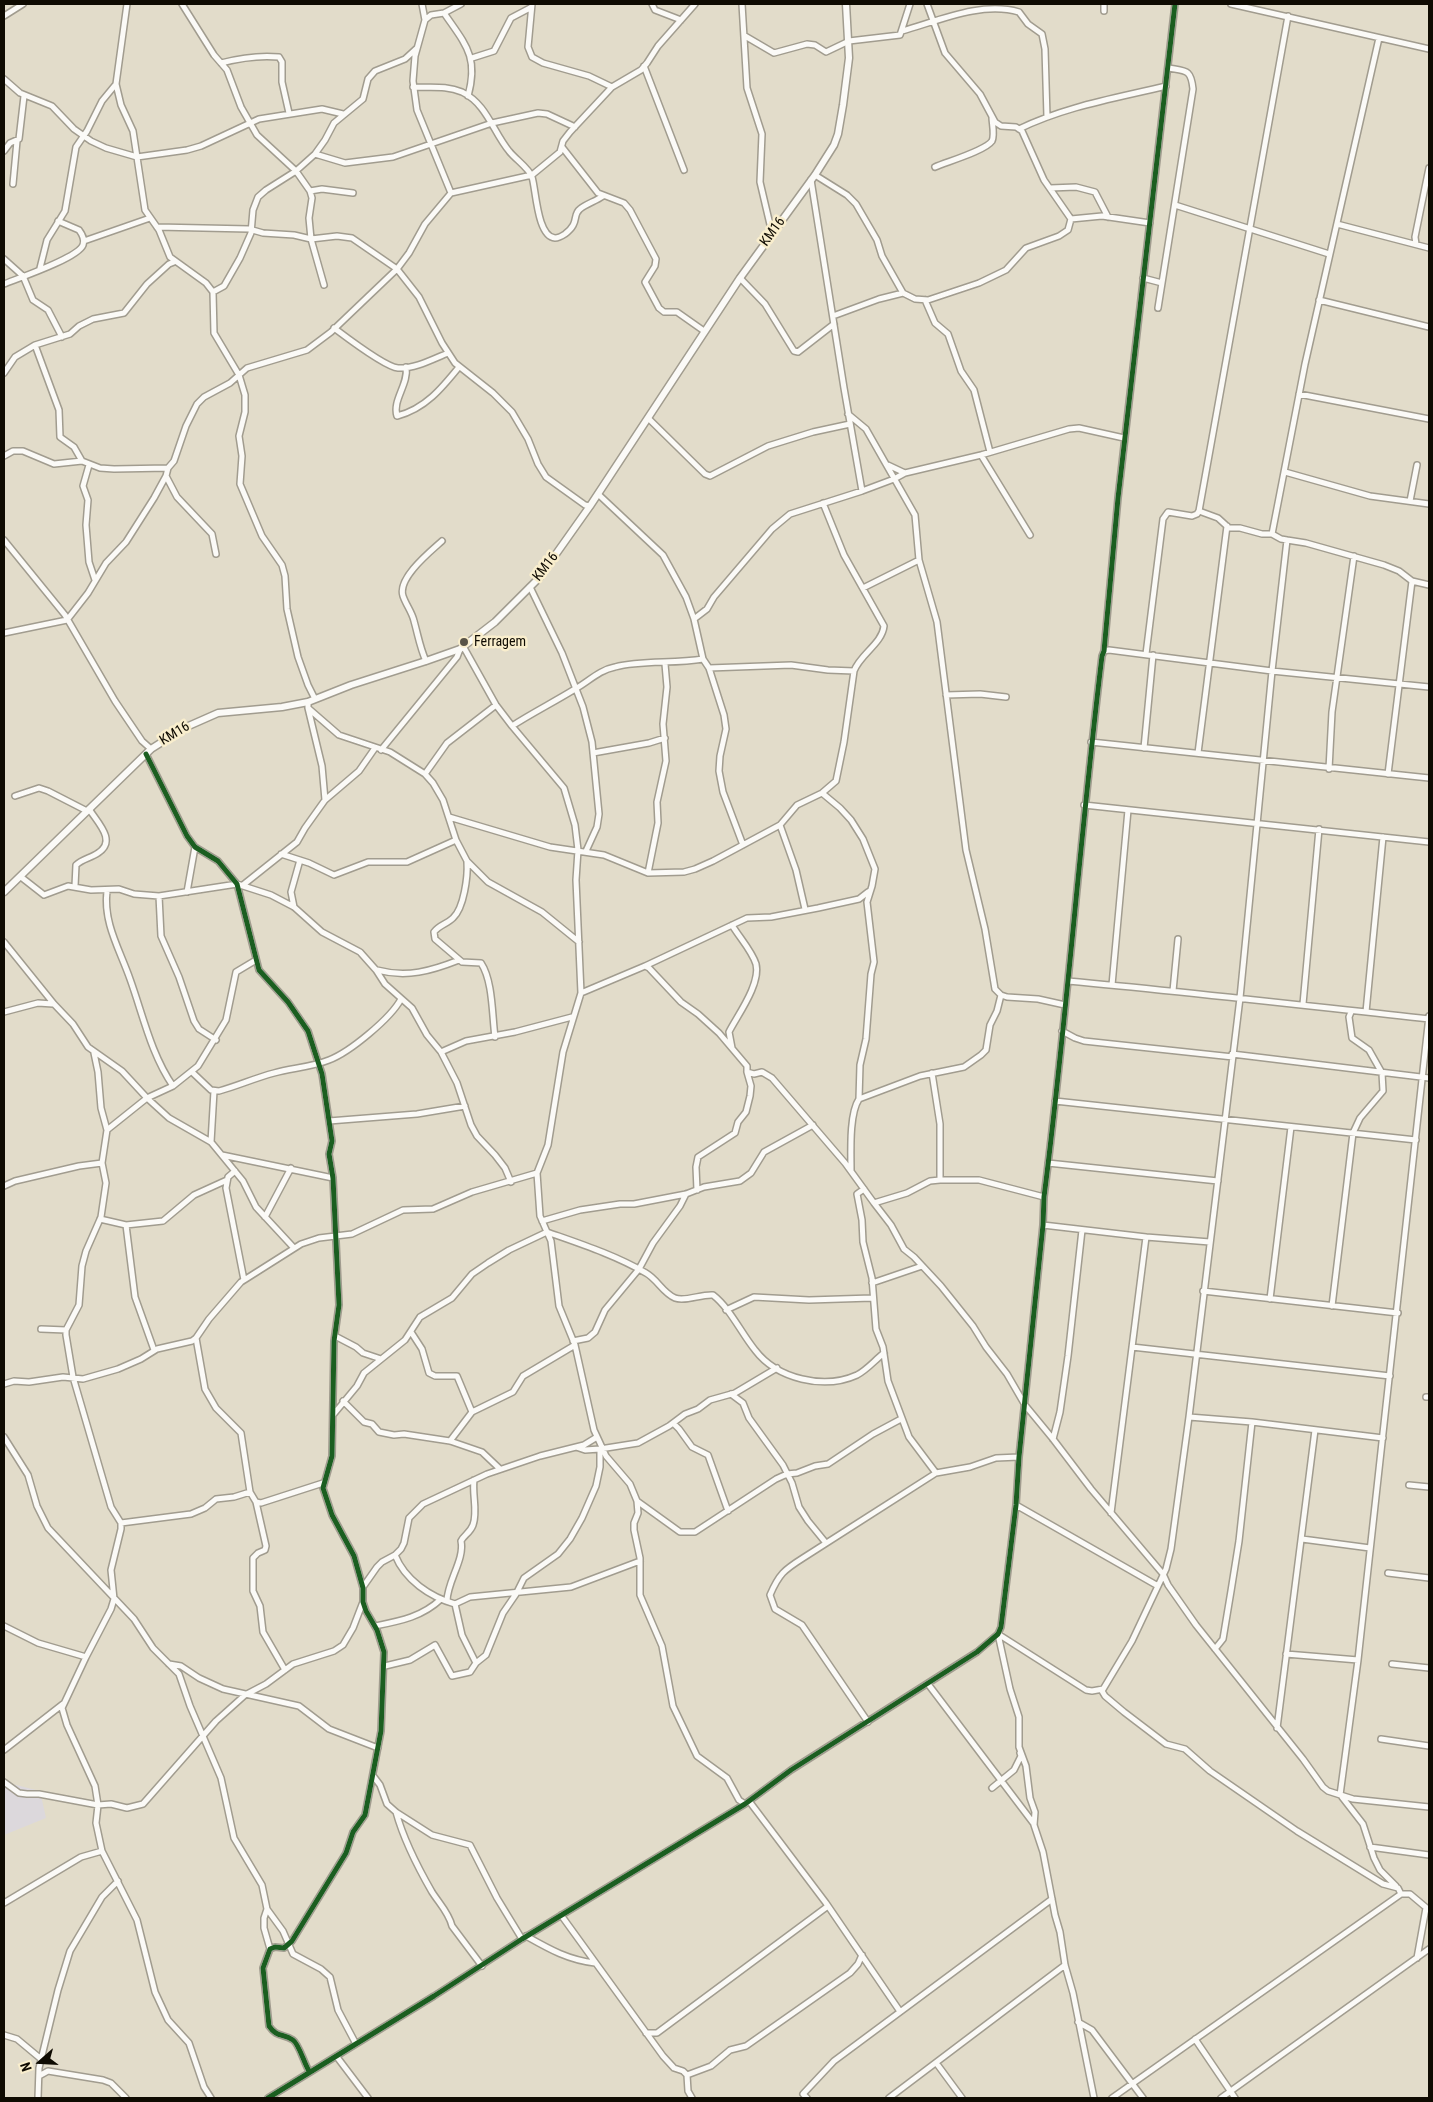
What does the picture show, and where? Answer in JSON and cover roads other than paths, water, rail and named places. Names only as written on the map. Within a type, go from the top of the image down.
[{"type":"street","points":[[4,16],[23,4]]},
{"type":"street","points":[[127,4],[116,84],[121,105],[133,131],[143,200],[172,263],[206,283],[213,292],[214,333],[239,375],[246,404],[244,425],[239,436],[242,456],[240,484],[262,536],[282,565],[286,576],[287,609],[298,657],[308,685],[316,699]]},
{"type":"street","points":[[182,4],[214,55],[227,70],[249,122],[261,140],[296,171],[310,191],[312,198],[309,218],[311,239],[324,285]]},
{"type":"street","points":[[425,20],[431,15],[444,13],[461,4]]},
{"type":"street","points":[[652,4],[655,10],[681,20]]},
{"type":"street","points":[[4,634],[67,620],[88,593],[106,564],[126,542],[166,476],[168,468],[174,461],[186,426],[197,404],[204,397],[230,383],[253,365],[307,350],[334,328],[397,270],[425,224],[451,193],[532,175],[552,159],[562,147],[563,141],[612,87],[644,66],[658,46],[695,4]]},
{"type":"street","points":[[742,4],[748,88],[762,134],[760,182],[772,233]]},
{"type":"street","name":"KM16","points":[[4,892],[148,751],[184,728],[218,713],[308,705],[316,699],[351,684],[426,662],[462,648],[495,622],[530,587],[553,560],[704,331],[834,146],[838,134],[849,58],[846,4]]},
{"type":"street","points":[[745,36],[774,53],[808,44],[815,45],[826,52],[849,41],[896,37],[900,35],[910,4]]},
{"type":"street","points":[[927,4],[945,53],[980,94],[995,122],[1001,126],[1019,129],[1047,117],[1106,99],[1166,86]]},
{"type":"street","points":[[977,4],[978,10]]},
{"type":"street","points":[[1104,4],[1104,11]]},
{"type":"street","points":[[268,2098],[310,2071],[337,2057],[561,1915],[747,1802],[791,1770],[977,1652],[998,1634],[1001,1627],[1016,1505],[1019,1457],[1043,1225],[1044,1197],[1068,981],[1084,805],[1104,652],[1124,438],[1175,4]]},
{"type":"street","points":[[1231,4],[1429,49]]},
{"type":"street","points":[[421,5],[425,20],[417,48],[413,87],[417,110],[451,193]]},
{"type":"street","points":[[472,58],[494,51],[510,18],[531,6]]},
{"type":"street","points":[[531,6],[528,47],[532,57],[543,63],[589,76],[612,87]]},
{"type":"street","points":[[902,31],[978,10],[993,9],[1019,12],[1028,24],[1042,34],[1045,50],[1047,117]]},
{"type":"street","points":[[444,13],[472,58],[472,77],[468,96]]},
{"type":"street","points":[[1146,654],[1164,516],[1168,512],[1172,512],[1195,516],[1199,512],[1288,16]]},
{"type":"street","points":[[1272,534],[1298,394],[1379,38]]},
{"type":"street","points":[[213,292],[224,286],[231,277],[252,230],[253,210],[258,197],[296,171],[315,154],[334,122],[363,99],[368,79],[375,71],[405,59],[417,48]]},
{"type":"street","points":[[221,63],[237,58],[279,57],[282,62],[282,82],[289,113]]},
{"type":"street","points":[[644,66],[684,170]]},
{"type":"street","points":[[1158,308],[1193,89],[1192,78],[1188,72],[1168,68]]},
{"type":"street","points":[[4,78],[15,90],[24,96],[52,106],[74,129],[98,145],[137,157],[178,152],[201,146],[249,122],[289,113],[302,114],[322,109],[343,114]]},
{"type":"street","points":[[40,268],[47,240],[66,204],[73,154],[98,107],[116,84]]},
{"type":"street","points":[[413,87],[449,88],[468,96],[492,123],[504,146],[532,175],[534,195],[542,225],[548,236],[559,238],[575,226],[576,213],[579,209],[603,196]]},
{"type":"street","points":[[13,184],[24,96]]},
{"type":"street","points":[[315,154],[338,162],[356,162],[393,157],[492,123],[543,113],[576,127]]},
{"type":"street","points":[[934,167],[980,149],[989,143],[992,138],[992,116]]},
{"type":"street","points":[[813,177],[847,195],[856,204],[877,240],[882,256],[903,293],[914,299],[924,300],[970,287],[1006,270],[1026,248],[1064,233],[1070,226],[1071,219],[1044,180],[1026,138],[1019,129]]},
{"type":"street","points":[[4,140],[10,143]]},
{"type":"street","points":[[4,151],[10,143],[17,141]]},
{"type":"street","points":[[562,147],[592,187],[603,196],[627,205],[649,244],[656,263],[645,282],[659,308],[664,312],[677,312],[704,331]]},
{"type":"street","points":[[1416,244],[1414,238],[1427,192],[1429,168]]},
{"type":"street","points":[[813,177],[848,414],[862,491]]},
{"type":"street","points":[[1050,188],[1076,187],[1095,192],[1108,217]]},
{"type":"street","points":[[310,191],[322,188],[353,193]]},
{"type":"street","points":[[1175,205],[1329,254]]},
{"type":"street","points":[[1071,219],[1097,216],[1150,223]]},
{"type":"street","points":[[4,284],[71,256],[82,246],[84,241],[150,218]]},
{"type":"street","points":[[58,221],[79,230],[84,241]]},
{"type":"street","points":[[1337,224],[1429,248]]},
{"type":"street","points":[[157,227],[252,230],[282,233],[311,239],[338,236],[352,238],[397,270],[419,298],[448,353],[459,367],[482,383],[512,412],[528,439],[538,464],[546,477],[585,505],[590,506]]},
{"type":"street","points":[[4,258],[23,276],[33,300],[48,310],[62,337]]},
{"type":"street","points":[[4,373],[15,357],[35,345],[70,334],[79,326],[93,320],[124,312],[142,290],[172,263]]},
{"type":"street","points":[[740,278],[765,304],[794,351],[798,352],[804,348],[834,324]]},
{"type":"street","points":[[1143,278],[1162,283]]},
{"type":"street","points":[[833,316],[879,299],[903,293]]},
{"type":"street","points":[[924,300],[934,323],[948,334],[960,371],[974,390],[990,452]]},
{"type":"street","points":[[1319,300],[1429,327]]},
{"type":"street","points":[[334,328],[393,366],[406,367],[448,353]]},
{"type":"street","points":[[35,345],[60,410],[60,437],[74,447],[82,462]]},
{"type":"street","points":[[406,367],[407,374],[396,407],[398,416],[419,408],[428,402],[459,367]]},
{"type":"street","points":[[1298,394],[1429,419]]},
{"type":"street","points":[[848,414],[864,426],[888,465],[914,515],[919,560],[937,622],[966,850],[985,929],[994,985],[1001,995],[1064,1005]]},
{"type":"street","points":[[648,418],[705,474],[710,476],[768,446],[813,432],[850,424]]},
{"type":"street","points":[[694,619],[707,609],[721,588],[784,518],[795,511],[862,491],[905,473],[982,455],[1074,428],[1124,438]]},
{"type":"street","points":[[4,456],[13,452],[23,451],[54,464],[82,462],[114,470],[168,468]]},
{"type":"street","points":[[982,455],[1030,535]]},
{"type":"street","points":[[89,464],[84,486],[88,500],[86,525],[90,562],[95,580]]},
{"type":"street","points":[[888,465],[905,473]]},
{"type":"street","points":[[1410,501],[1417,465]]},
{"type":"street","points":[[1285,472],[1370,496],[1429,504]]},
{"type":"street","points":[[166,476],[177,497],[212,534],[216,554]]},
{"type":"street","points":[[598,494],[663,555],[678,581],[694,619],[703,659],[709,668],[724,715],[726,728],[720,756],[721,783],[743,845]]},
{"type":"street","points":[[449,817],[550,847],[604,855],[648,873],[695,869],[780,825],[798,805],[822,792],[836,781],[854,671],[858,661],[871,648],[884,629],[884,624],[839,543],[823,503]]},
{"type":"street","points":[[1199,512],[1218,518],[1227,526],[1262,534],[1272,534],[1281,539],[1306,543],[1354,556],[1399,571],[1412,581],[1429,585]]},
{"type":"street","points":[[1198,753],[1227,526]]},
{"type":"street","points":[[4,540],[49,594],[67,620],[115,701],[148,751],[181,826],[195,847],[215,858],[240,885],[256,960],[261,973],[288,1002],[308,1031],[325,1086],[332,1144],[330,1159],[333,1178],[339,1312],[335,1336],[332,1456],[323,1483],[328,1507],[354,1556],[363,1588],[363,1602],[366,1611],[382,1642],[385,1666],[383,1712],[374,1777],[365,1815],[353,1832],[348,1848],[338,1865],[288,1945],[284,1948],[275,1947],[270,1950]]},
{"type":"street","points":[[998,1634],[1086,1690],[1092,1692],[1103,1689],[1132,1641],[1158,1586],[1171,1549],[1226,1120],[1240,998],[1262,760],[1288,540]]},
{"type":"street","points":[[426,662],[420,648],[411,612],[403,596],[403,588],[421,560],[442,541]]},
{"type":"street","points":[[1329,768],[1332,712],[1354,556]]},
{"type":"street","points":[[863,588],[919,560]]},
{"type":"street","points":[[1388,774],[1401,684],[1412,581]]},
{"type":"street","points":[[530,587],[577,688],[589,730],[599,814],[597,827],[586,851]]},
{"type":"street","points":[[240,885],[297,842],[325,800],[359,771],[457,657],[462,648],[496,704],[512,726],[564,788],[575,824],[578,850],[576,880],[581,992],[572,1017],[560,1067],[548,1145],[537,1173],[539,1208],[553,1252],[559,1306],[574,1343],[589,1402],[592,1424],[601,1449],[630,1484],[637,1501],[638,1513],[634,1523],[634,1530],[640,1561],[640,1595],[662,1646],[671,1698],[680,1722],[697,1756],[726,1778],[739,1800],[747,1802],[828,1906],[899,2010]]},
{"type":"street","points":[[1104,652],[1109,650],[1146,654],[1272,671],[1429,688]]},
{"type":"street","points":[[1144,748],[1153,655]]},
{"type":"street","points":[[512,726],[536,710],[577,688],[588,678],[612,667],[665,664],[703,659]]},
{"type":"street","points":[[648,873],[658,823],[657,802],[665,771],[663,724],[667,687],[665,664]]},
{"type":"street","points":[[709,668],[791,665],[854,671]]},
{"type":"street","points":[[946,695],[980,694],[1006,697]]},
{"type":"street","points":[[425,774],[447,743],[496,704]]},
{"type":"street","points":[[308,705],[339,735],[390,752],[425,774],[438,791],[456,840],[467,861],[488,882],[542,912],[579,942]]},
{"type":"street","points":[[308,705],[322,766],[325,800]]},
{"type":"street","points":[[593,753],[649,743],[665,738]]},
{"type":"street","points":[[1091,742],[1429,778]]},
{"type":"street","points":[[15,796],[39,788],[48,791],[88,810],[104,831],[107,842],[105,847],[76,865],[74,886]]},
{"type":"street","points":[[822,792],[840,808],[863,839],[874,869],[866,906],[874,962],[870,974],[866,1039],[860,1065],[860,1099]]},
{"type":"street","points":[[1084,805],[1429,842]]},
{"type":"street","points":[[1112,985],[1128,810]]},
{"type":"street","points":[[780,825],[796,870],[805,909]]},
{"type":"street","points":[[1303,1004],[1319,829]]},
{"type":"street","points":[[1366,1012],[1383,837]]},
{"type":"street","points":[[281,854],[334,875],[368,862],[407,862],[456,840]]},
{"type":"street","points":[[187,892],[195,847]]},
{"type":"street","points":[[294,907],[291,892],[300,860]]},
{"type":"street","points":[[467,861],[467,882],[457,913],[453,919],[434,932],[437,943],[459,960],[462,962],[482,963],[485,968],[495,1037]]},
{"type":"street","points":[[21,877],[44,895],[62,888],[74,886],[107,890],[118,889],[134,894],[159,896],[240,885],[271,895],[294,907],[322,932],[360,952],[376,970],[385,984],[415,1013],[426,1035],[441,1052],[457,1083],[476,1136],[495,1154],[505,1168],[511,1182]]},
{"type":"street","points":[[107,890],[112,936],[130,978],[142,1018],[162,1069],[173,1086]]},
{"type":"street","points":[[581,992],[645,966],[746,918],[771,917],[859,899],[870,890]]},
{"type":"street","points":[[159,896],[161,936],[179,977],[194,1021],[199,1029],[216,1040]]},
{"type":"street","points":[[732,925],[753,958],[756,969],[748,998],[729,1032],[733,1050]]},
{"type":"street","points":[[1174,991],[1178,939]]},
{"type":"street","points":[[4,942],[54,1004],[73,1024],[81,1038],[94,1053],[122,1071],[147,1098],[174,1120],[199,1133],[211,1142],[243,1181],[251,1199],[265,1217],[294,1248]]},
{"type":"street","points":[[107,1130],[147,1098],[173,1086],[192,1072],[216,1040],[228,1014],[236,972],[256,960]]},
{"type":"street","points":[[376,970],[391,974],[410,975],[433,970],[459,960]]},
{"type":"street","points":[[645,966],[653,971],[681,1002],[719,1033],[747,1066],[750,1091],[746,1112],[739,1120],[734,1133],[698,1157],[696,1167],[697,1190]]},
{"type":"street","points":[[1068,981],[1303,1004],[1351,1012],[1429,1017],[1426,1077],[1416,1140],[1358,1660],[1340,1795],[1363,1824],[1370,1848],[1380,1870],[1399,1891]]},
{"type":"street","points":[[851,1171],[856,1104],[860,1099],[932,1073],[964,1067],[984,1052],[988,1042],[990,1025],[997,1011],[1001,995]]},
{"type":"street","points":[[214,1092],[274,1073],[319,1063],[340,1055],[395,1010],[401,999]]},
{"type":"street","points":[[4,1012],[38,1003],[54,1004]]},
{"type":"street","points":[[1332,1306],[1353,1133],[1360,1118],[1383,1091],[1382,1073],[1367,1047],[1352,1038],[1349,1017],[1351,1012]]},
{"type":"street","points":[[441,1052],[466,1041],[495,1037],[572,1017]]},
{"type":"street","points":[[1062,1031],[1075,1038],[1084,1040],[1426,1077]]},
{"type":"street","points":[[94,1053],[98,1072],[101,1108],[107,1130],[102,1163],[106,1183],[103,1209],[86,1250],[82,1266],[80,1305],[66,1330],[73,1377],[111,1507],[121,1523],[111,1570],[114,1599],[102,1628],[62,1708],[66,1725],[95,1786],[98,1806],[96,1823],[102,1851],[137,1920],[155,1992],[168,2020],[189,2043],[204,2087],[211,2098]]},
{"type":"street","points":[[192,1072],[214,1092]]},
{"type":"street","points":[[748,1072],[754,1074],[762,1072],[772,1078],[851,1171],[891,1225],[904,1249],[941,1286],[973,1326],[1007,1374],[1025,1405],[1111,1513],[1163,1574],[1190,1618],[1277,1728],[1304,1759],[1324,1787],[1340,1795],[1429,1807]]},
{"type":"street","points":[[932,1073],[940,1124],[940,1180]]},
{"type":"street","points":[[211,1142],[214,1092]]},
{"type":"street","points":[[1055,1101],[1416,1140]]},
{"type":"street","points":[[328,1121],[417,1114],[465,1106]]},
{"type":"street","points":[[542,1221],[592,1208],[634,1204],[686,1194],[704,1187],[740,1181],[751,1173],[764,1152],[813,1125]]},
{"type":"street","points":[[1270,1298],[1291,1127]]},
{"type":"street","points":[[222,1155],[333,1178]]},
{"type":"street","points":[[4,1186],[15,1181],[79,1166],[102,1163]]},
{"type":"street","points":[[1048,1163],[1218,1181]]},
{"type":"street","points":[[265,1217],[291,1168]]},
{"type":"street","points":[[100,1219],[126,1225],[163,1221],[194,1196],[227,1180],[235,1171]]},
{"type":"street","points":[[4,1384],[14,1381],[29,1382],[64,1376],[83,1379],[112,1372],[141,1360],[154,1350],[189,1342],[196,1338],[209,1319],[244,1280],[308,1241],[352,1234],[403,1210],[433,1209],[472,1192],[537,1173]]},
{"type":"street","points":[[227,1180],[228,1197],[244,1280]]},
{"type":"street","points":[[874,1203],[907,1193],[930,1181],[940,1180],[979,1180],[1044,1197]]},
{"type":"street","points":[[864,1189],[857,1194],[857,1199],[862,1220],[863,1242],[872,1283],[876,1329],[884,1353],[888,1381],[901,1420],[909,1437],[936,1473]]},
{"type":"street","points":[[450,1441],[472,1412],[514,1392],[524,1376],[574,1343],[588,1338],[595,1332],[605,1310],[639,1269],[653,1243],[680,1206],[686,1194]]},
{"type":"street","points":[[126,1225],[135,1297],[154,1350]]},
{"type":"street","points":[[1043,1225],[1146,1237],[1210,1242]]},
{"type":"street","points":[[1053,1439],[1060,1412],[1068,1356],[1082,1230]]},
{"type":"street","points":[[333,1415],[357,1386],[364,1373],[405,1340],[420,1317],[454,1295],[478,1270],[509,1250],[547,1232],[599,1250],[639,1269],[653,1277],[674,1297],[682,1299],[713,1295],[757,1353],[777,1368],[801,1380],[849,1378],[861,1373],[884,1353]]},
{"type":"street","points":[[1111,1513],[1146,1237]]},
{"type":"street","points":[[872,1283],[922,1266]]},
{"type":"street","points":[[1204,1291],[1398,1313]]},
{"type":"street","points":[[726,1310],[754,1297],[809,1300],[872,1298]]},
{"type":"street","points":[[41,1328],[66,1330]]},
{"type":"street","points":[[411,1332],[422,1349],[429,1373],[435,1376],[457,1376],[472,1412]]},
{"type":"street","points":[[335,1336],[363,1353],[381,1359]]},
{"type":"street","points":[[196,1338],[205,1389],[216,1408],[241,1433],[250,1492],[256,1502],[266,1546],[265,1550],[253,1558],[253,1592],[260,1606],[263,1632],[284,1670]]},
{"type":"street","points":[[1132,1347],[1390,1376]]},
{"type":"street","points":[[575,1447],[585,1450],[601,1449],[638,1443],[673,1424],[710,1400],[731,1394],[777,1368]]},
{"type":"street","points":[[731,1394],[743,1403],[749,1418],[765,1438],[787,1474],[799,1507],[826,1543]]},
{"type":"street","points":[[343,1401],[364,1422],[372,1424],[379,1432],[450,1441],[482,1452],[500,1469]]},
{"type":"street","points":[[1189,1417],[1252,1422],[1383,1438]]},
{"type":"street","points":[[637,1501],[680,1532],[688,1533],[701,1528],[752,1494],[787,1474],[828,1464],[874,1434],[901,1420]]},
{"type":"street","points":[[1215,1649],[1223,1639],[1239,1542],[1252,1422]]},
{"type":"street","points":[[673,1424],[692,1447],[708,1455],[728,1511]]},
{"type":"street","points":[[1277,1728],[1315,1430]]},
{"type":"street","points":[[4,1437],[28,1475],[37,1506],[48,1528],[134,1619],[153,1648],[169,1663],[182,1681],[214,1766],[221,1778],[234,1838],[262,1885],[266,1909],[264,1928],[270,1950],[263,1968],[269,2026],[274,2033],[292,2039],[297,2044],[310,2071]]},
{"type":"street","points":[[363,1588],[377,1567],[395,1555],[404,1543],[410,1518],[418,1507],[500,1469],[584,1445],[597,1437]]},
{"type":"street","points":[[385,1666],[410,1660],[435,1645],[452,1676],[467,1674],[488,1651],[503,1613],[524,1578],[558,1554],[570,1539],[582,1518],[596,1486],[600,1468],[601,1449]]},
{"type":"street","points":[[868,1722],[802,1625],[774,1609],[770,1597],[782,1572],[936,1473],[955,1471],[996,1458],[1019,1457]]},
{"type":"street","points":[[447,1601],[450,1581],[456,1571],[462,1548],[461,1541],[468,1535],[473,1525],[476,1507],[474,1480]]},
{"type":"street","points":[[256,1502],[261,1503],[323,1483]]},
{"type":"street","points":[[1409,1485],[1429,1488]]},
{"type":"street","points":[[121,1523],[191,1514],[205,1508],[216,1499],[234,1497],[250,1492]]},
{"type":"street","points":[[1016,1505],[1158,1586]]},
{"type":"street","points":[[1302,1539],[1370,1548]]},
{"type":"street","points":[[395,1555],[406,1574],[424,1590],[455,1604],[470,1598],[571,1587],[640,1561]]},
{"type":"street","points":[[1388,1573],[1429,1578]]},
{"type":"street","points":[[375,1626],[414,1618],[433,1607],[441,1599]]},
{"type":"street","points":[[4,1782],[19,1792],[39,1794],[98,1806],[111,1804],[127,1808],[142,1804],[222,1714],[245,1695],[266,1684],[297,1662],[334,1651],[343,1645],[363,1602]]},
{"type":"street","points":[[455,1604],[462,1635],[476,1663]]},
{"type":"street","points":[[4,1626],[38,1643],[86,1657]]},
{"type":"street","points":[[992,1788],[1014,1770],[1021,1756],[1019,1717],[1010,1689],[998,1634]]},
{"type":"street","points":[[1286,1654],[1358,1660]]},
{"type":"street","points":[[169,1663],[181,1666],[210,1684],[245,1695],[299,1706],[329,1729],[378,1748]]},
{"type":"street","points":[[1392,1664],[1429,1668]]},
{"type":"street","points":[[928,1684],[1034,1825],[1043,1852],[1094,2098]]},
{"type":"street","points":[[1103,1689],[1105,1696],[1166,1744],[1188,1751],[1210,1771],[1308,1838],[1383,1884],[1408,1893],[1422,1902],[1428,1908],[1417,1958]]},
{"type":"street","points":[[4,1750],[63,1704]]},
{"type":"street","points":[[1381,1739],[1429,1746]]},
{"type":"street","points":[[1020,1752],[1026,1766],[1030,1798],[1035,1812],[1034,1825]]},
{"type":"street","points":[[374,1777],[380,1785],[387,1804],[396,1812],[432,1835],[470,1845],[480,1866],[524,1938],[562,1956],[578,1961],[595,1963]]},
{"type":"street","points":[[396,1812],[405,1840],[432,1892],[452,1926],[482,1966]]},
{"type":"street","points":[[1370,1848],[1429,1855]]},
{"type":"street","points":[[4,1903],[82,1857],[102,1851]]},
{"type":"street","points":[[38,2098],[41,2060],[58,1990],[70,1951],[102,1897],[118,1881]]},
{"type":"street","points":[[1112,2098],[1399,1891]]},
{"type":"street","points":[[807,2098],[803,2094],[834,2060],[899,2010],[1052,1899]]},
{"type":"street","points":[[646,2033],[657,2033],[828,1906]]},
{"type":"street","points":[[266,1909],[283,1930],[288,1945],[296,1958],[321,1969],[330,1976],[338,2010],[356,2044]]},
{"type":"street","points":[[561,1915],[671,2066],[687,2074],[711,2066],[730,2050],[746,2046],[850,1973],[858,1964],[862,1955]]},
{"type":"street","points":[[1221,2098],[1429,1949]]},
{"type":"street","points":[[890,2098],[1065,1965]]},
{"type":"street","points":[[1078,2022],[1092,2030],[1143,2098]]},
{"type":"street","points":[[654,2043],[657,2033]]},
{"type":"street","points":[[4,2036],[17,2039],[41,2060],[48,2071]]},
{"type":"street","points":[[1195,2039],[1235,2098]]},
{"type":"street","points":[[337,2057],[368,2098]]},
{"type":"street","points":[[936,2064],[962,2098]]},
{"type":"street","points":[[39,2076],[48,2071],[103,2080],[111,2083],[126,2098]]},
{"type":"street","points":[[687,2074],[688,2091],[692,2098]]},
{"type":"place","name":"Ferragem","points":[[464,642]]}]
